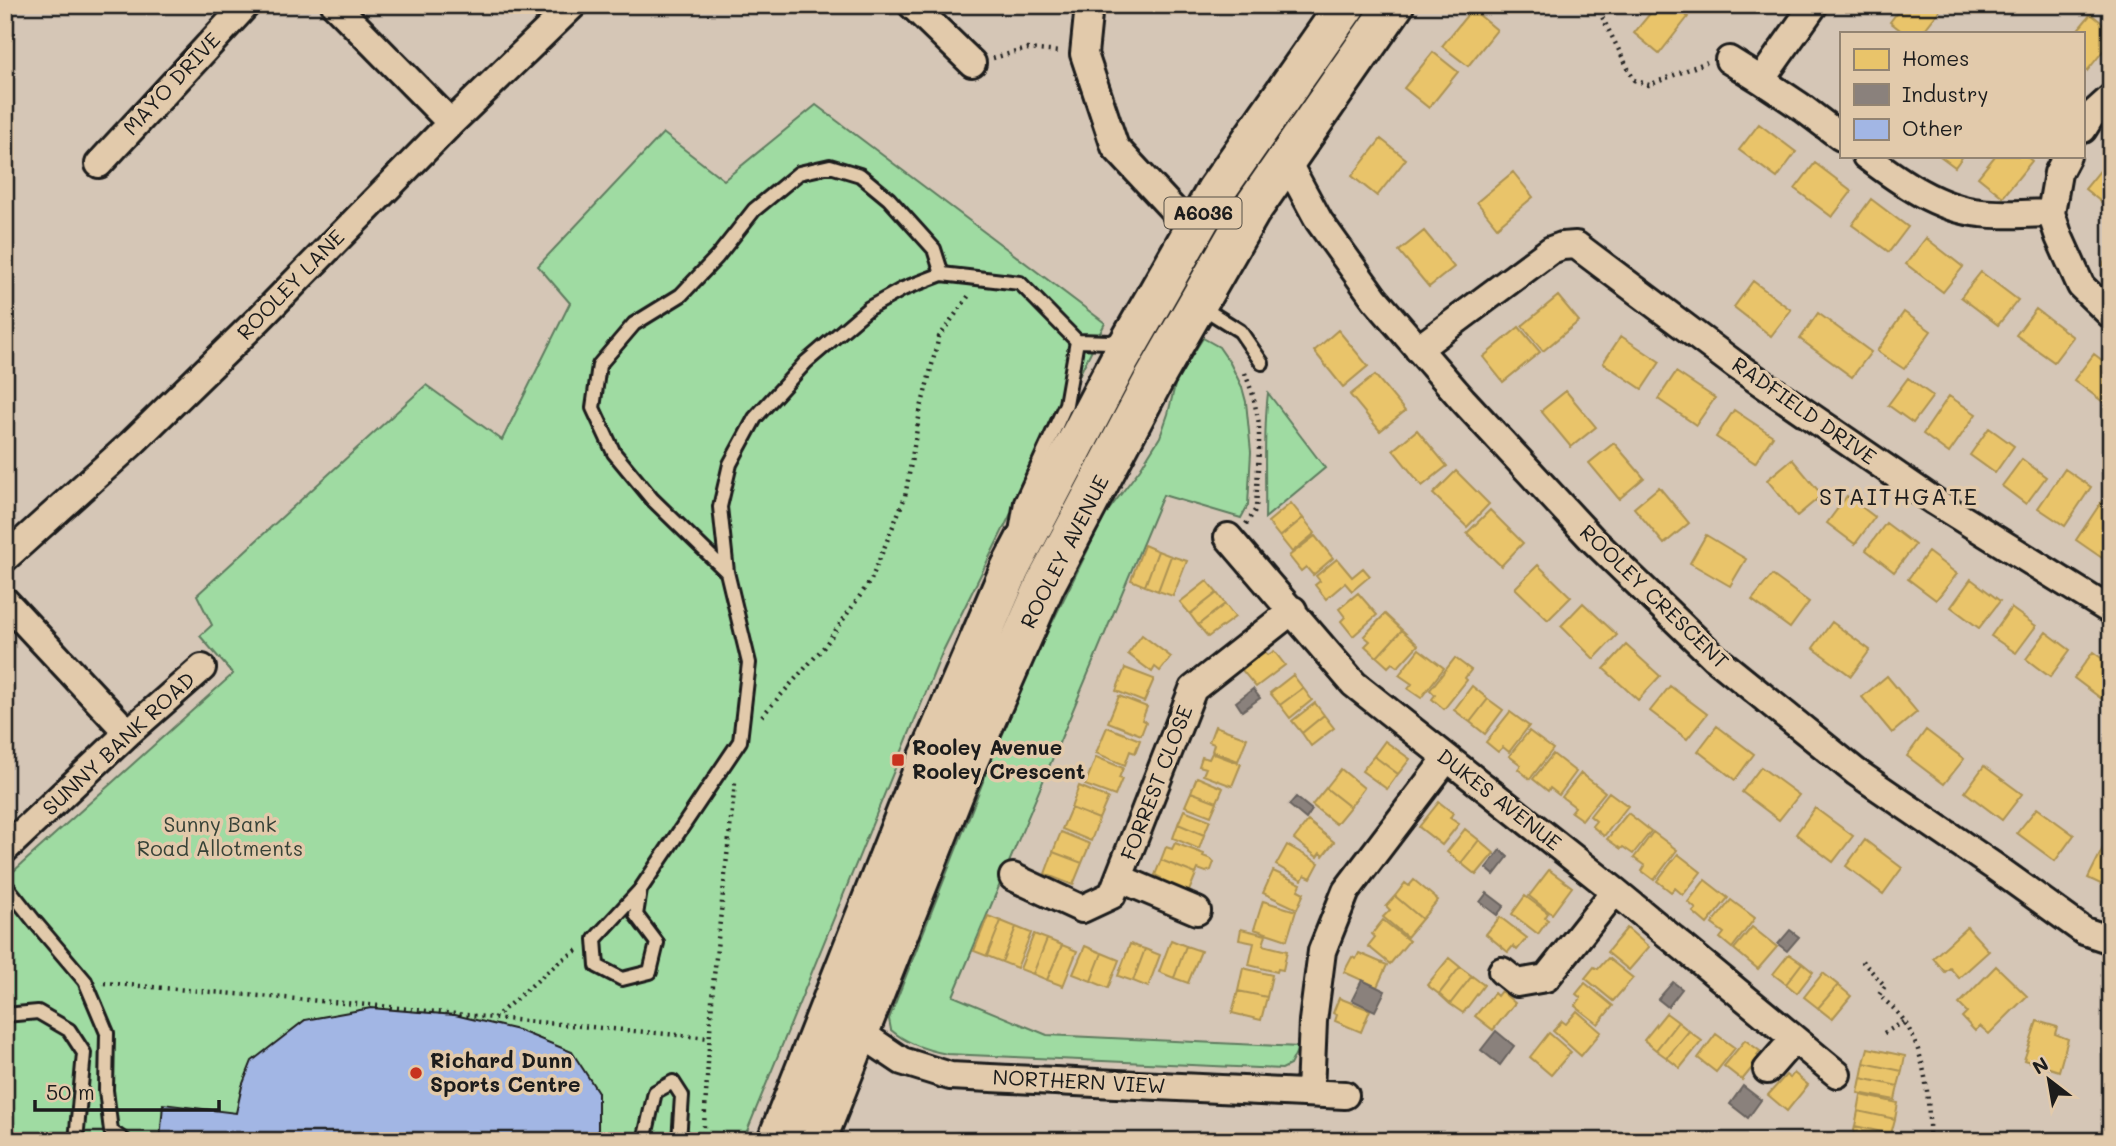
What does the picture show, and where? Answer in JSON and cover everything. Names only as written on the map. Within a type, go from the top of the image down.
[{"type":"highway","name":"ROOLEY AVENUE","points":[[777,1141],[920,778],[1010,569],[1137,330],[1216,191],[1346,5]]},
{"type":"highway","name":"ROOLEY AVENUE","points":[[817,1141],[956,788],[1045,585],[1154,379],[1250,212],[1394,5]]},
{"type":"street","name":"MAYO DRIVE","points":[[99,164],[247,5]]},
{"type":"street","points":[[335,5],[452,123]]},
{"type":"street","name":"ROOLEY LANE","points":[[5,558],[141,435],[573,5]]},
{"type":"street","points":[[912,5],[972,63]]},
{"type":"street","points":[[1089,5],[1084,54],[1115,147],[1193,231]]},
{"type":"street","points":[[1761,80],[1814,5]]},
{"type":"street","points":[[1729,60],[1800,106],[1840,136]]},
{"type":"street","points":[[2084,127],[2091,116],[2111,98]]},
{"type":"street","points":[[1869,158],[1926,195],[1953,207],[1981,213],[2051,213]]},
{"type":"street","points":[[2066,158],[2058,173],[2051,213],[2081,286],[2111,315]]},
{"type":"street","name":"ROOLEY CRESCENT","points":[[1286,160],[1319,220],[1375,299],[1418,349],[1591,538],[1714,657],[1856,772],[2084,931],[2111,940]]},
{"type":"street","name":"RADFIELD DRIVE","points":[[1418,349],[1551,250],[1576,245],[1737,366],[1923,494],[2111,611]]},
{"type":"street","name":"DUKES AVENUE","points":[[1228,537],[1354,684],[1615,891],[1837,1074]]},
{"type":"street","points":[[5,601],[128,733]]},
{"type":"street","name":"FORREST CLOSE","points":[[1013,877],[1082,909],[1112,895],[1193,689],[1293,610]]},
{"type":"street","name":"SUNNY BANK ROAD","points":[[5,849],[128,733],[202,668]]},
{"type":"street","points":[[1310,1092],[1313,1021],[1322,951],[1346,891],[1447,758]]},
{"type":"street","name":"FORREST CLOSE","points":[[1119,878],[1197,911]]},
{"type":"street","points":[[1502,971],[1517,983],[1546,978],[1615,891]]},
{"type":"street","name":"NORTHERN VIEW","points":[[859,1032],[901,1061],[950,1076],[1345,1095]]},
{"type":"street","points":[[1768,1070],[1794,1039]]},
{"type":"lane","points":[[726,572],[652,499],[614,453],[593,408],[599,365],[634,324],[681,295],[717,257],[754,210],[799,173],[830,166],[860,175],[889,199],[934,249],[942,274]]},
{"type":"lane","points":[[640,890],[636,915],[657,943],[650,972],[622,979],[597,966],[594,939],[640,890],[740,741],[749,663],[726,572],[720,507],[730,464],[755,418],[806,362],[869,308],[903,289],[942,274],[1020,283],[1077,341],[1111,342],[1137,330]]},
{"type":"lane","points":[[1197,304],[1240,331],[1262,363]]},
{"type":"lane","points":[[1010,569],[1021,502],[1066,404],[1077,341]]},
{"type":"lane","points":[[5,884],[85,981],[107,1033],[106,1090],[111,1131],[124,1141]]},
{"type":"lane","points":[[5,1015],[38,1012],[69,1030],[84,1053],[76,1141]]},
{"type":"lane","points":[[644,1141],[655,1092],[673,1082],[682,1096],[679,1141]]},
{"type":"path","points":[[1596,5],[1634,80],[1649,85],[1708,62],[1729,60]]},
{"type":"path","points":[[972,63],[1027,49],[1084,54]]},
{"type":"path","points":[[703,1141],[713,985],[740,741],[824,647],[871,580],[905,496],[920,412],[939,337],[981,279]]},
{"type":"path","points":[[1228,537],[1249,522],[1256,509],[1259,424],[1253,395],[1241,365]]},
{"type":"path","points":[[494,1018],[560,961],[594,939]]},
{"type":"path","points":[[1862,961],[1885,986],[1879,995],[1899,1014],[1911,1033],[1920,1057],[1930,1123],[1929,1141]]},
{"type":"path","points":[[85,981],[367,1004],[710,1038]]},
{"type":"path","points":[[1884,1033],[1904,1022]]},
{"type":"green space","name":"Sunny Bank Road Allotments","points":[[816,105],[1105,323],[942,653],[743,1141],[5,1141],[5,879],[233,674],[200,636],[212,625],[197,595],[426,385],[502,440],[570,303],[538,266],[663,133],[724,180]]},
{"type":"green space","points":[[1203,338],[1219,347],[1242,387],[1251,452],[1248,505],[1241,518],[1163,495],[953,996],[1047,1035],[1299,1047],[1290,1065],[1282,1069],[947,1054],[917,1046],[891,1030],[889,1019],[1020,688],[1105,515],[1160,437],[1176,381]]},
{"type":"green space","points":[[1268,393],[1325,468],[1265,518],[1265,439]]},
{"type":"building: Homes","points":[[1657,5],[1674,5],[1688,17],[1659,54],[1634,33]]},
{"type":"building: Homes","points":[[1903,5],[1944,5],[1923,32],[1903,32],[1890,22]]},
{"type":"building: Homes","points":[[1472,9],[1497,30],[1468,66],[1442,46]]},
{"type":"building: Homes","points":[[2091,14],[2111,30],[2111,41],[2087,71],[2084,68],[2084,32],[2076,32]]},
{"type":"building: Homes","points":[[1433,52],[1458,72],[1429,108],[1404,88]]},
{"type":"building: Homes","points":[[1759,124],[1796,152],[1777,178],[1739,150]]},
{"type":"building: Homes","points":[[1381,139],[1406,159],[1377,196],[1352,176]]},
{"type":"building: Homes","points":[[2111,157],[2111,209],[2110,209],[2085,189]]},
{"type":"building: Homes","points":[[1943,158],[1962,158],[1955,167]]},
{"type":"building: Homes","points":[[1993,158],[2028,158],[2032,161],[2003,197],[1978,177]]},
{"type":"building: Homes","points":[[1815,163],[1852,191],[1832,217],[1795,189]]},
{"type":"building: Homes","points":[[1513,172],[1533,197],[1497,227],[1477,202]]},
{"type":"building: Homes","points":[[1871,199],[1908,227],[1889,252],[1852,225]]},
{"type":"building: Homes","points":[[1424,231],[1454,267],[1429,287],[1399,251]]},
{"type":"building: Homes","points":[[1926,238],[1963,267],[1943,292],[1906,264]]},
{"type":"building: Homes","points":[[2111,250],[2111,269],[2103,265]]},
{"type":"building: Homes","points":[[1981,272],[2018,300],[1998,325],[1961,297]]},
{"type":"building: Homes","points":[[1753,281],[1791,310],[1771,336],[1734,307]]},
{"type":"building: Homes","points":[[1558,296],[1579,321],[1543,351],[1522,326]]},
{"type":"building: Homes","points":[[2036,309],[2073,337],[2054,362],[2016,335]]},
{"type":"building: Homes","points":[[1904,312],[1931,331],[1904,369],[1877,351]]},
{"type":"building: Homes","points":[[1818,313],[1871,352],[1852,377],[1800,339]]},
{"type":"building: Homes","points":[[1519,327],[1540,352],[1503,382],[1483,357]]},
{"type":"building: Homes","points":[[1338,330],[1368,366],[1343,387],[1314,351]]},
{"type":"building: Homes","points":[[1621,336],[1660,362],[1642,389],[1603,363]]},
{"type":"building: Homes","points":[[2094,354],[2111,367],[2111,408],[2074,380]]},
{"type":"building: Homes","points":[[1676,372],[1715,398],[1696,425],[1658,399]]},
{"type":"building: Homes","points":[[1375,375],[1405,411],[1380,431],[1350,395]]},
{"type":"building: Homes","points":[[1908,378],[1933,396],[1913,423],[1888,405]]},
{"type":"building: Homes","points":[[1566,391],[1596,427],[1571,447],[1541,411]]},
{"type":"building: Homes","points":[[1949,396],[1976,414],[1949,453],[1923,434]]},
{"type":"building: Homes","points":[[1734,410],[1773,436],[1755,463],[1716,437]]},
{"type":"building: Homes","points":[[1989,428],[2014,446],[1995,473],[1970,455]]},
{"type":"building: Homes","points":[[1417,430],[1447,466],[1422,486],[1393,450]]},
{"type":"building: Homes","points":[[1614,443],[1644,478],[1619,499],[1589,463]]},
{"type":"building: Homes","points":[[1792,459],[1822,495],[1797,516],[1767,480]]},
{"type":"building: Homes","points":[[2022,459],[2046,477],[2026,504],[2002,486]]},
{"type":"building: Homes","points":[[2065,469],[2091,487],[2065,526],[2038,508]]},
{"type":"building: Homes","points":[[1456,471],[1489,504],[1467,527],[1433,494]]},
{"type":"building: Homes","points":[[1659,487],[1689,523],[1664,544],[1634,508]]},
{"type":"building: Homes","points":[[1847,496],[1875,517],[1855,544],[1827,523]]},
{"type":"building: Homes","points":[[2102,501],[2111,507],[2111,546],[2102,558],[2076,540]]},
{"type":"building: Homes","points":[[1291,503],[1303,518],[1280,537],[1268,522]]},
{"type":"building: Homes","points":[[1490,510],[1523,543],[1501,566],[1467,533]]},
{"type":"building: Homes","points":[[1303,518],[1315,533],[1292,552],[1280,537]]},
{"type":"building: Homes","points":[[1886,523],[1915,545],[1894,572],[1866,550]]},
{"type":"building: Homes","points":[[1706,535],[1746,559],[1730,586],[1690,563]]},
{"type":"building: Homes","points":[[1315,536],[1333,558],[1313,575],[1306,567],[1301,571],[1289,556]]},
{"type":"building: Homes","points":[[1144,545],[1158,551],[1145,586],[1131,580]]},
{"type":"building: Homes","points":[[1158,551],[1171,556],[1158,591],[1145,586]]},
{"type":"building: Homes","points":[[1928,552],[1957,574],[1936,600],[1908,579]]},
{"type":"building: Homes","points":[[1171,556],[1187,561],[1173,596],[1158,591]]},
{"type":"building: Homes","points":[[1337,559],[1352,577],[1363,568],[1370,576],[1352,591],[1345,583],[1326,599],[1315,585],[1320,581],[1316,576]]},
{"type":"building: Homes","points":[[1538,565],[1571,597],[1548,620],[1515,588]]},
{"type":"building: Homes","points":[[1772,575],[1809,602],[1790,628],[1752,600]]},
{"type":"building: Homes","points":[[1971,579],[2000,601],[1979,628],[1951,607]]},
{"type":"building: Homes","points":[[1207,581],[1217,593],[1190,614],[1180,602]]},
{"type":"building: Homes","points":[[1217,593],[1225,604],[1198,625],[1190,614]]},
{"type":"building: Homes","points":[[1358,593],[1377,615],[1353,636],[1341,621],[1345,617],[1339,609]]},
{"type":"building: Homes","points":[[1583,603],[1617,635],[1594,659],[1561,626]]},
{"type":"building: Homes","points":[[1225,604],[1235,617],[1208,637],[1198,625]]},
{"type":"building: Homes","points":[[2011,608],[2036,626],[2016,653],[1991,636]]},
{"type":"building: Homes","points":[[1385,614],[1402,630],[1377,657],[1365,646],[1370,641],[1364,636]]},
{"type":"building: Homes","points":[[1832,622],[1870,650],[1851,676],[1813,648]]},
{"type":"building: Homes","points":[[1402,630],[1418,645],[1398,667],[1392,663],[1388,667],[1377,657]]},
{"type":"building: Homes","points":[[2046,632],[2070,650],[2050,677],[2026,659]]},
{"type":"building: Homes","points":[[1142,635],[1171,657],[1160,671],[1155,667],[1152,672],[1128,654]]},
{"type":"building: Homes","points":[[1626,645],[1660,676],[1638,700],[1604,669]]},
{"type":"building: Homes","points":[[1419,649],[1444,668],[1421,698],[1408,689],[1412,684],[1399,675]]},
{"type":"building: Homes","points":[[1264,651],[1268,655],[1274,651],[1285,665],[1256,687],[1241,669]]},
{"type":"building: Homes","points":[[2093,652],[2111,665],[2111,706],[2074,678]]},
{"type":"building: Homes","points":[[1455,658],[1471,670],[1465,678],[1467,680],[1444,709],[1432,699],[1435,695],[1430,690]]},
{"type":"building: Homes","points":[[1125,668],[1154,679],[1144,702],[1116,691]]},
{"type":"building: Homes","points":[[1293,675],[1303,688],[1280,705],[1270,693]]},
{"type":"building: Homes","points":[[1887,676],[1917,712],[1892,733],[1862,697]]},
{"type":"building: Homes","points":[[1472,686],[1488,699],[1470,722],[1454,710]]},
{"type":"building: Homes","points":[[1670,686],[1707,714],[1687,739],[1650,711]]},
{"type":"building: Homes","points":[[1303,688],[1312,700],[1290,718],[1280,705]]},
{"type":"building: Homes","points":[[1119,696],[1147,707],[1142,720],[1146,722],[1141,735],[1108,722]]},
{"type":"building: Homes","points":[[1488,699],[1503,710],[1485,734],[1470,722]]},
{"type":"building: Homes","points":[[1315,703],[1324,715],[1302,733],[1292,721]]},
{"type":"building: Homes","points":[[1510,712],[1529,726],[1509,752],[1503,747],[1498,752],[1486,742]]},
{"type":"building: Homes","points":[[1324,715],[1334,728],[1311,746],[1302,733]]},
{"type":"building: Homes","points":[[1215,726],[1247,738],[1238,761],[1212,751],[1214,744],[1209,742]]},
{"type":"building: Homes","points":[[1717,726],[1754,754],[1735,780],[1698,751]]},
{"type":"building: Homes","points":[[1107,727],[1140,740],[1135,753],[1130,751],[1125,765],[1096,753]]},
{"type":"building: Homes","points":[[1926,730],[1964,759],[1944,784],[1907,756]]},
{"type":"building: Homes","points":[[1529,731],[1553,749],[1530,779],[1518,769],[1521,765],[1509,756]]},
{"type":"building: Homes","points":[[1385,741],[1410,759],[1398,774],[1374,756]]},
{"type":"building: Homes","points":[[1212,753],[1241,764],[1232,786],[1203,775],[1206,768],[1199,766],[1202,757],[1209,759]]},
{"type":"building: Homes","points":[[1553,754],[1576,772],[1559,795],[1550,788],[1548,791],[1533,779]]},
{"type":"building: Homes","points":[[1374,756],[1398,774],[1387,789],[1362,771]]},
{"type":"building: Homes","points":[[1096,757],[1123,768],[1115,796],[1085,785]]},
{"type":"building: Homes","points":[[1984,766],[2022,794],[2002,820],[1965,792]]},
{"type":"building: Homes","points":[[1761,767],[1799,795],[1779,820],[1742,792]]},
{"type":"building: Homes","points":[[1341,769],[1364,788],[1350,807],[1326,788]]},
{"type":"building: Homes","points":[[1581,773],[1605,792],[1582,820],[1571,812],[1575,807],[1562,797]]},
{"type":"building: Homes","points":[[1197,777],[1223,788],[1217,802],[1191,792]]},
{"type":"building: Homes","points":[[1079,786],[1108,798],[1099,819],[1071,808]]},
{"type":"building: Homes","points":[[1326,788],[1350,807],[1336,824],[1312,805]]},
{"type":"building: Homes","points":[[1191,792],[1217,802],[1211,816],[1185,806]]},
{"type":"building: Homes","points":[[1609,792],[1628,806],[1604,836],[1592,826],[1596,821],[1590,816]]},
{"type":"building: Homes","points":[[1439,802],[1453,813],[1450,818],[1459,824],[1442,845],[1419,827]]},
{"type":"building: Homes","points":[[1071,808],[1099,819],[1091,841],[1062,829]]},
{"type":"building: Homes","points":[[1815,808],[1853,836],[1833,862],[1796,834]]},
{"type":"building: Homes","points":[[2037,808],[2074,835],[2055,861],[2017,833]]},
{"type":"building: Homes","points":[[1184,810],[1210,820],[1204,835],[1178,824]]},
{"type":"building: Homes","points":[[1628,813],[1651,831],[1633,854],[1607,839]]},
{"type":"building: Homes","points":[[1308,821],[1334,842],[1323,856],[1320,853],[1317,857],[1294,839]]},
{"type":"building: Homes","points":[[1178,824],[1204,835],[1199,849],[1173,838]]},
{"type":"building: Homes","points":[[1465,829],[1479,840],[1461,863],[1447,852]]},
{"type":"building: Homes","points":[[1061,832],[1090,844],[1082,863],[1053,852]]},
{"type":"building: Homes","points":[[1653,832],[1677,850],[1654,880],[1642,871],[1645,866],[1634,858]]},
{"type":"building: Homes","points":[[1479,840],[1494,853],[1476,875],[1461,863]]},
{"type":"building: Homes","points":[[1865,840],[1902,868],[1883,894],[1846,866]]},
{"type":"building: Homes","points":[[1175,843],[1211,859],[1214,862],[1211,870],[1206,872],[1198,869],[1196,874],[1161,860],[1166,847],[1172,849]]},
{"type":"building: Homes","points":[[1287,845],[1319,863],[1311,878],[1305,875],[1302,880],[1276,865]]},
{"type":"building: Homes","points":[[2104,846],[2111,849],[2111,889],[2088,878]]},
{"type":"building: Homes","points":[[1053,852],[1082,863],[1073,885],[1045,874]]},
{"type":"building: Homes","points":[[1678,854],[1701,872],[1683,895],[1675,888],[1671,892],[1657,881]]},
{"type":"building: Homes","points":[[1161,860],[1196,874],[1187,896],[1158,885],[1161,878],[1155,875]]},
{"type":"building: Homes","points":[[1549,870],[1572,887],[1552,914],[1529,896]]},
{"type":"building: Homes","points":[[1273,871],[1301,884],[1298,890],[1304,893],[1297,909],[1263,893]]},
{"type":"building: Homes","points":[[1414,880],[1438,900],[1422,919],[1395,896],[1405,883],[1409,886]]},
{"type":"building: Homes","points":[[1705,880],[1728,898],[1707,924],[1693,912],[1696,909],[1688,902]]},
{"type":"building: Homes","points":[[1395,896],[1422,919],[1407,937],[1383,917],[1390,910],[1386,906]]},
{"type":"building: Homes","points":[[1525,896],[1548,913],[1545,918],[1548,920],[1538,934],[1512,914]]},
{"type":"building: Homes","points":[[1731,900],[1755,918],[1732,948],[1720,938],[1724,933],[1712,924]]},
{"type":"building: Homes","points":[[1263,901],[1296,911],[1287,940],[1254,929]]},
{"type":"building: Homes","points":[[988,916],[1001,921],[987,956],[974,951]]},
{"type":"building: Homes","points":[[1500,917],[1527,938],[1517,950],[1513,946],[1508,952],[1486,934]]},
{"type":"building: Homes","points":[[1383,920],[1409,941],[1390,964],[1368,946],[1375,937],[1372,934]]},
{"type":"building: Homes","points":[[1001,921],[1016,927],[1002,962],[987,956]]},
{"type":"building: Homes","points":[[1016,927],[1031,933],[1017,968],[1002,962]]},
{"type":"building: Homes","points":[[1752,927],[1777,947],[1758,969],[1734,949]]},
{"type":"building: Homes","points":[[1967,927],[1989,951],[1959,978],[1950,968],[1945,972],[1933,958]]},
{"type":"building: Homes","points":[[1627,928],[1649,947],[1629,970],[1607,952]]},
{"type":"building: Homes","points":[[1241,929],[1266,935],[1263,945],[1287,951],[1283,970],[1278,969],[1277,972],[1249,965],[1254,943],[1239,940]]},
{"type":"building: Homes","points":[[1034,934],[1047,939],[1033,974],[1020,969]]},
{"type":"building: Homes","points":[[1047,939],[1062,945],[1047,980],[1033,974]]},
{"type":"building: Homes","points":[[1171,940],[1186,946],[1174,978],[1159,972]]},
{"type":"building: Homes","points":[[1130,944],[1145,949],[1133,981],[1118,976]]},
{"type":"building: Homes","points":[[1062,945],[1077,951],[1063,986],[1047,980]]},
{"type":"building: Homes","points":[[1085,946],[1102,953],[1091,981],[1073,974]]},
{"type":"building: Homes","points":[[1186,946],[1201,951],[1188,983],[1174,978]]},
{"type":"building: Homes","points":[[1145,949],[1160,955],[1148,987],[1133,981]]},
{"type":"building: Homes","points":[[1102,953],[1119,960],[1108,988],[1091,981]]},
{"type":"building: Homes","points":[[1359,953],[1387,965],[1377,987],[1344,972],[1352,957],[1356,959]]},
{"type":"building: Homes","points":[[1789,954],[1802,963],[1786,984],[1773,974]]},
{"type":"building: Homes","points":[[1449,958],[1460,967],[1439,994],[1427,985]]},
{"type":"building: Homes","points":[[1608,958],[1633,978],[1613,1001],[1585,978],[1594,967],[1598,969]]},
{"type":"building: Homes","points":[[1802,963],[1813,972],[1797,993],[1786,984]]},
{"type":"building: Homes","points":[[1996,966],[2027,996],[1989,1034],[1980,1026],[1975,1031],[1962,1017],[1967,1012],[1959,1004]]},
{"type":"building: Homes","points":[[1460,967],[1472,976],[1450,1004],[1439,994]]},
{"type":"building: Homes","points":[[1243,968],[1272,975],[1267,997],[1238,991]]},
{"type":"building: Homes","points":[[1823,973],[1838,985],[1818,1008],[1804,997]]},
{"type":"building: Homes","points":[[1472,976],[1484,985],[1463,1013],[1450,1004]]},
{"type":"building: Homes","points":[[1585,983],[1613,1006],[1598,1024],[1575,1006],[1581,998],[1576,994]]},
{"type":"building: Homes","points":[[1838,985],[1851,996],[1832,1019],[1818,1008]]},
{"type":"building: Homes","points":[[1238,991],[1267,997],[1261,1020],[1232,1013]]},
{"type":"building: Homes","points":[[1501,991],[1515,1003],[1493,1030],[1475,1016],[1494,993],[1497,996]]},
{"type":"building: Homes","points":[[1339,998],[1370,1010],[1361,1032],[1335,1021],[1337,1015],[1333,1013]]},
{"type":"building: Homes","points":[[1577,1011],[1601,1032],[1581,1056],[1553,1031],[1562,1021],[1566,1024]]},
{"type":"building: Homes","points":[[1666,1013],[1678,1022],[1656,1050],[1644,1040]]},
{"type":"building: Homes","points":[[2037,1021],[2057,1027],[2055,1034],[2068,1039],[2059,1071],[2024,1060]]},
{"type":"building: Homes","points":[[1678,1022],[1689,1031],[1667,1058],[1656,1050]]},
{"type":"building: Homes","points":[[1689,1031],[1702,1041],[1680,1068],[1667,1058]]},
{"type":"building: Homes","points":[[1549,1033],[1571,1052],[1551,1075],[1530,1057]]},
{"type":"building: Homes","points":[[1716,1034],[1735,1048],[1716,1072],[1698,1058]]},
{"type":"building: Homes","points":[[1745,1040],[1760,1051],[1757,1055],[1760,1058],[1742,1080],[1724,1066]]},
{"type":"building: Homes","points":[[1868,1048],[1905,1056],[1902,1071],[1864,1063]]},
{"type":"building: Homes","points":[[1864,1063],[1902,1071],[1898,1086],[1861,1078]]},
{"type":"building: Homes","points":[[1794,1073],[1808,1085],[1787,1111],[1768,1095],[1786,1075],[1790,1078]]},
{"type":"building: Homes","points":[[1861,1078],[1898,1086],[1895,1100],[1858,1093]]},
{"type":"building: Homes","points":[[1861,1095],[1898,1103],[1895,1119],[1858,1111]]},
{"type":"building: Homes","points":[[1858,1111],[1895,1119],[1891,1134],[1855,1126]]},
{"type":"building: Homes","points":[[1855,1126],[1891,1134],[1890,1141],[1852,1140]]},
{"type":"building: Industry","points":[[1253,689],[1260,698],[1242,711],[1236,702]]},
{"type":"building: Industry","points":[[1296,797],[1312,810],[1306,819],[1289,805]]},
{"type":"building: Industry","points":[[1500,850],[1508,857],[1494,875],[1486,868]]},
{"type":"building: Industry","points":[[1487,893],[1504,906],[1497,915],[1480,902]]},
{"type":"building: Industry","points":[[1790,930],[1799,937],[1787,951],[1778,944]]},
{"type":"building: Industry","points":[[1362,980],[1385,991],[1375,1011],[1352,1000]]},
{"type":"building: Industry","points":[[1673,982],[1682,989],[1668,1007],[1658,999]]},
{"type":"building: Industry","points":[[1496,1031],[1514,1046],[1500,1065],[1481,1050]]},
{"type":"building: Industry","points":[[1743,1086],[1761,1100],[1748,1118],[1730,1104]]},
{"type":"building: Other","name":"Richard Dunn Sports Centre","points":[[371,1008],[455,1015],[518,1030],[572,1052],[598,1092],[598,1141],[160,1141],[163,1104],[236,1113],[242,1086],[252,1061],[305,1020]]},
{"type":"place","name":"Rooley Avenue Rooley Crescent","points":[[898,760]]},
{"type":"place","name":"Richard Dunn Sports Centre","points":[[416,1073]]},
{"type":"district","name":"STAITHGATE","points":[[1899,497]]}]
